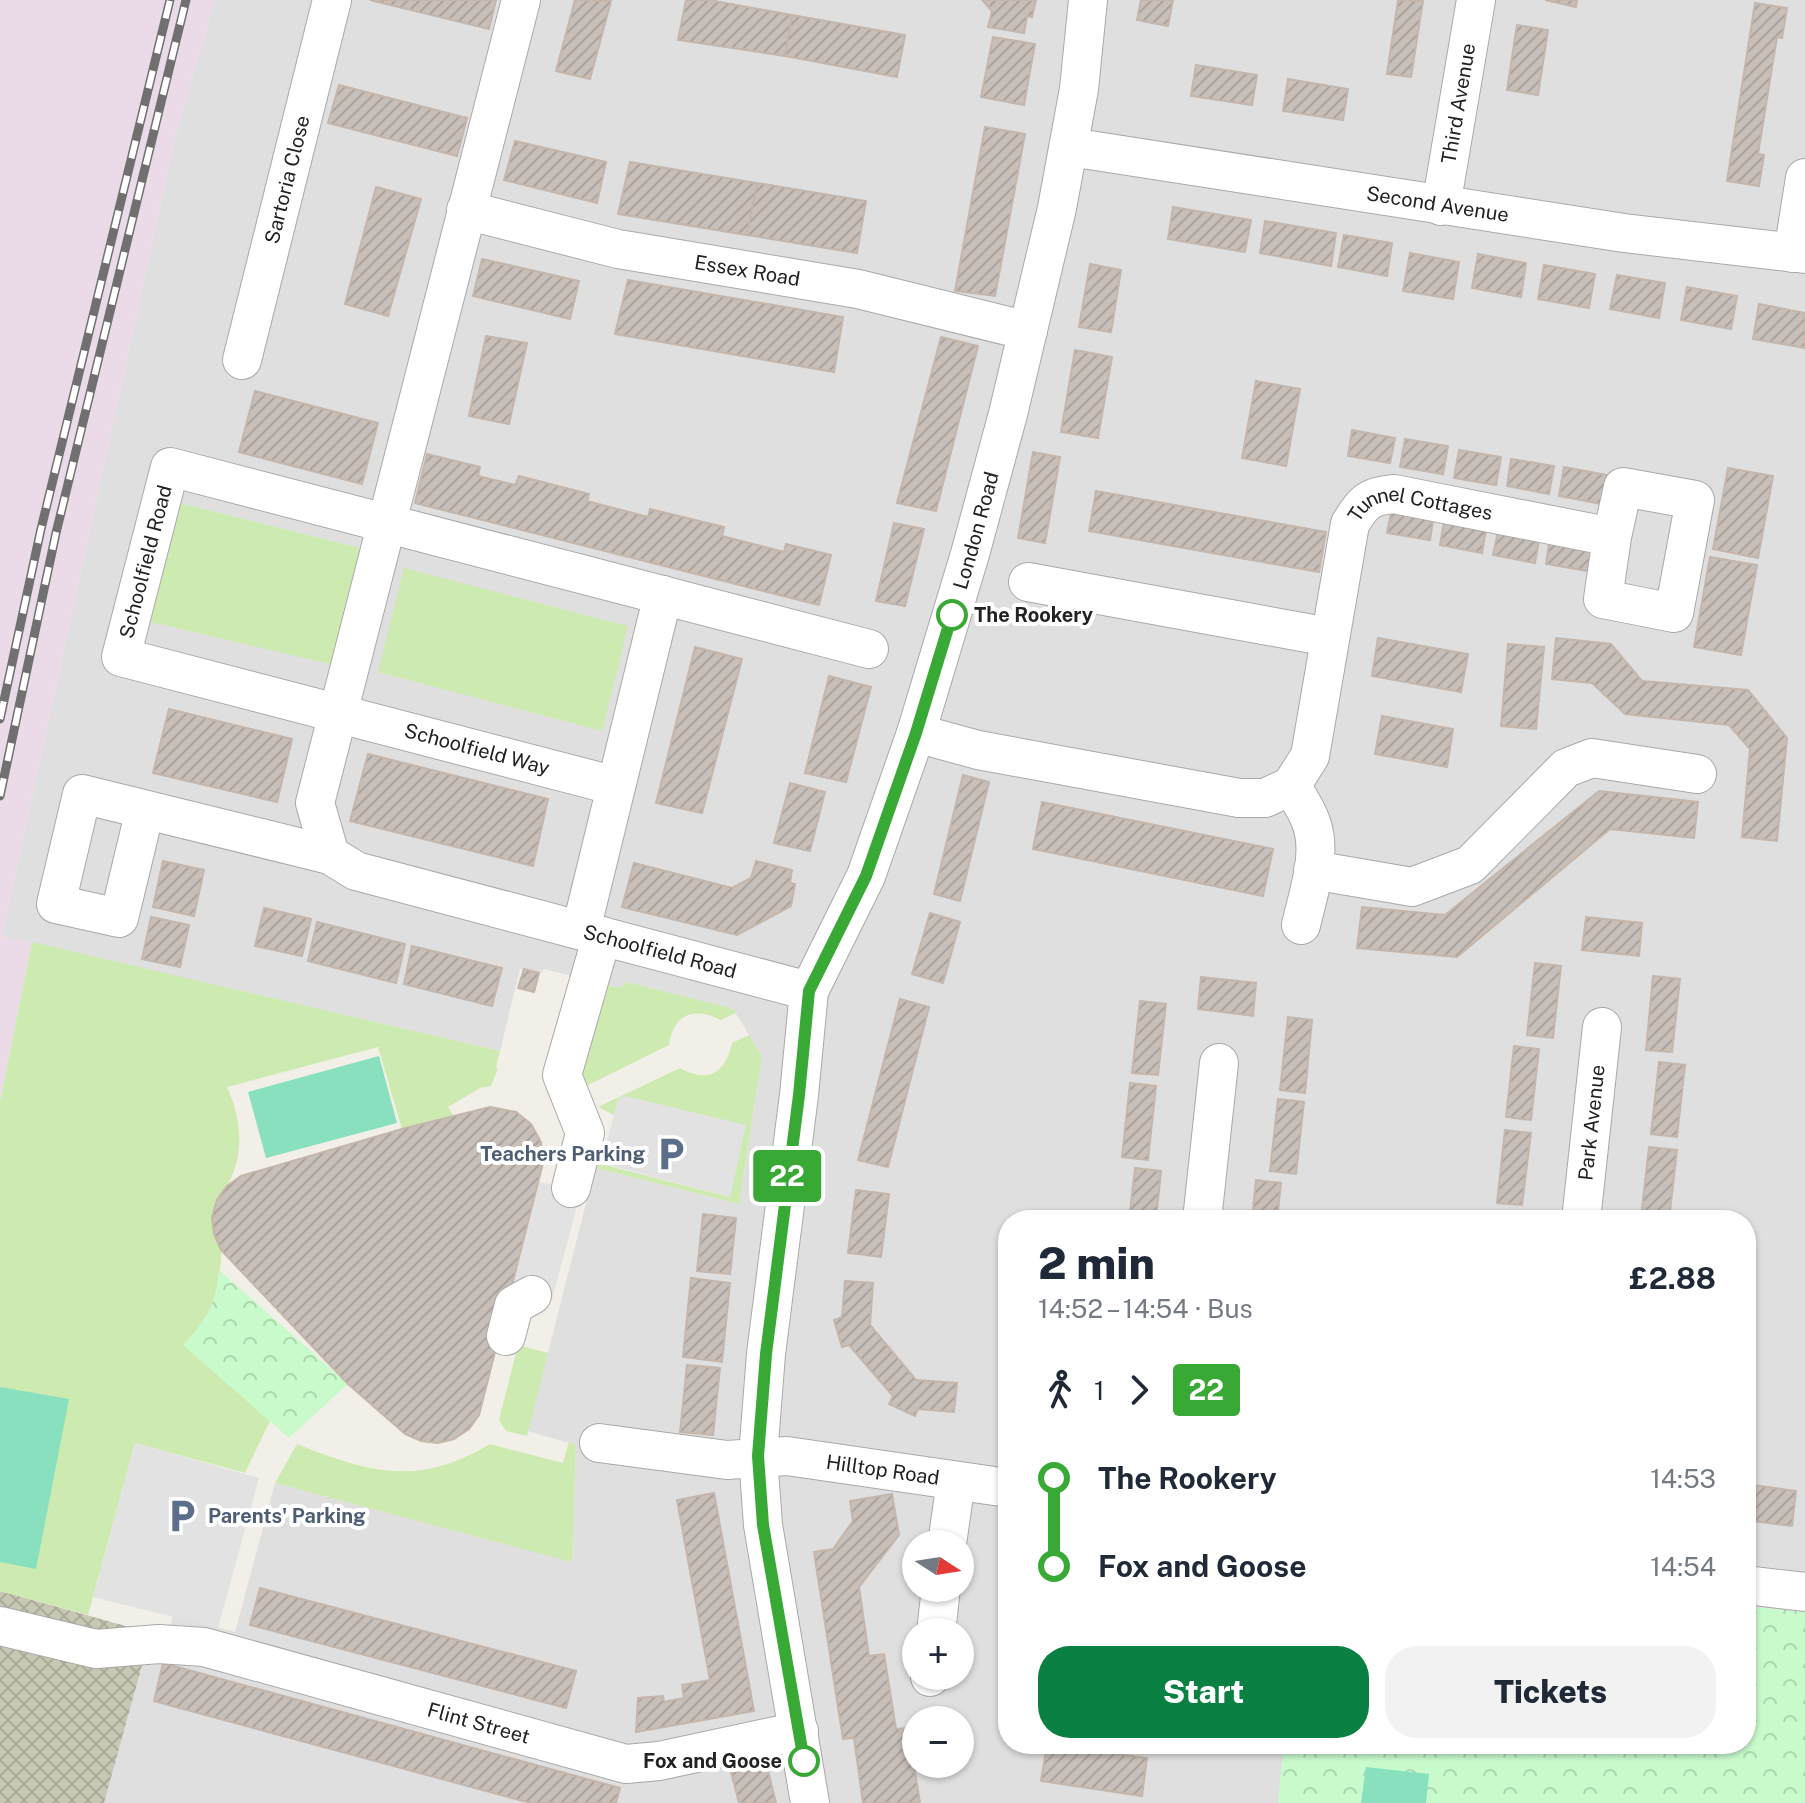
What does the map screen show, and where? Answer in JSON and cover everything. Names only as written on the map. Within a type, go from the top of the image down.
[{"type":"street","name":"Sartoria Close","points":[[242,360],[332,0]]},
{"type":"street","points":[[330,855],[315,803],[521,0]]},
{"type":"street","name":"London Road","points":[[810,1803],[763,1525],[758,1456],[766,1354],[809,991],[866,876],[916,733],[970,554],[1028,331],[1070,147],[1088,0]]},
{"type":"street","name":"Third Avenue","points":[[1441,206],[1476,0]]},
{"type":"street","name":"Second Avenue","points":[[1070,147],[1624,233],[1799,254]]},
{"type":"street","points":[[1799,254],[1805,178]]},
{"type":"street","name":"Essex Road","points":[[466,210],[618,249],[858,289],[1028,331]]},
{"type":"street","name":"Schoolfield Road","points":[[337,712],[121,657],[170,467],[387,523]]},
{"type":"street","name":"Tunnel Cottages","points":[[1291,786],[1310,756],[1350,524],[1359,508],[1374,496],[1394,494],[1612,537]]},
{"type":"street","points":[[387,523],[869,649]]},
{"type":"street","points":[[1028,582],[1329,637]]},
{"type":"street","points":[[571,1188],[598,1131],[562,1075],[592,933],[616,786],[663,595]]},
{"type":"street","name":"Schoolfield Way","points":[[337,712],[616,786]]},
{"type":"street","points":[[916,733],[978,750],[1239,798],[1265,798],[1291,786],[1312,825],[1316,844],[1301,925]]},
{"type":"street","points":[[1313,870],[1412,887],[1470,865],[1566,768],[1592,758],[1697,774]]},
{"type":"street","name":"Schoolfield Road","points":[[145,810],[330,855],[356,871],[809,991]]},
{"type":"street","name":"Park Avenue","points":[[1582,1210],[1602,1027]]},
{"type":"street","points":[[1203,1210],[1219,1063]]},
{"type":"street","points":[[506,1336],[514,1305],[532,1295]]},
{"type":"street","name":"Hilltop Road","points":[[599,1443],[727,1460],[787,1456],[998,1487]]},
{"type":"street","points":[[949,1530],[956,1481]]},
{"type":"street","points":[[1756,1586],[1805,1592]]},
{"type":"street","name":"Flint Street","points":[[0,1626],[96,1649],[207,1636],[626,1764],[659,1761],[799,1731]]},
{"type":"shaded area","points":[[0,0],[215,0],[175,137],[2,936],[32,942],[0,1102]]},
{"type":"shaded area","points":[[215,0],[1805,0],[1805,1612],[1756,1607],[1756,1210],[998,1210],[998,1754],[1283,1754],[1278,1803],[104,1803],[151,1633],[167,1638],[173,1616],[235,1632],[275,1483],[572,1561],[576,1445],[528,1431],[595,1168],[739,1204],[762,1056],[733,1009],[627,982],[620,988],[544,969],[542,973],[520,969],[500,1051],[2,936],[175,137]]},
{"type":"shaded area","name":"Teachers Parking","points":[[625,1096],[746,1125],[730,1197],[601,1163],[618,1099]]},
{"type":"shaded area","name":"Teachers Parking","points":[[539,1182],[581,1191],[552,1300],[511,1292]]},
{"type":"shaded area","name":"Parents' Parking","points":[[135,1443],[259,1478],[218,1628],[93,1597]]},
{"type":"shaded area","points":[[0,1591],[151,1633],[104,1803],[0,1803]]},
{"type":"green space","points":[[176,502],[364,549],[334,665],[147,621]]},
{"type":"green space","points":[[404,568],[628,626],[602,731],[378,672]]},
{"type":"green space","points":[[32,942],[500,1051],[498,1069],[491,1086],[480,1088],[448,1107],[454,1116],[402,1129],[378,1047],[227,1087],[238,1123],[239,1146],[234,1170],[212,1215],[221,1254],[217,1286],[208,1313],[184,1345],[270,1421],[245,1473],[135,1443],[88,1615],[0,1591],[0,1102]]},
{"type":"green space","points":[[627,982],[734,1009],[736,1013],[721,1020],[702,1014],[687,1016],[675,1026],[669,1045],[584,1087],[582,1070],[603,984],[620,988]]},
{"type":"green space","points":[[749,1035],[762,1056],[739,1204],[595,1168],[602,1144],[606,1145],[601,1164],[730,1197],[618,1099],[614,1115],[598,1107],[680,1068],[699,1075],[714,1073],[725,1062],[732,1043]]},
{"type":"green space","points":[[379,1056],[397,1123],[266,1158],[248,1092]]},
{"type":"green space","points":[[219,1270],[348,1384],[289,1438],[183,1345],[209,1311],[216,1293]]},
{"type":"green space","points":[[518,1345],[548,1353],[527,1436],[506,1431],[499,1420]]},
{"type":"green space","points":[[0,1387],[69,1399],[36,1569],[0,1562]]},
{"type":"green space","points":[[569,1442],[576,1445],[572,1562],[275,1483],[297,1444],[371,1468],[417,1471],[464,1458],[490,1444],[563,1463]]},
{"type":"green space","points":[[1756,1607],[1805,1612],[1805,1803],[1278,1803],[1283,1754],[1756,1754]]},
{"type":"green space","points":[[1366,1767],[1429,1774],[1426,1803],[1361,1803]]},
{"type":"building","points":[[370,0],[496,0],[489,29]]},
{"type":"building","points":[[575,0],[611,1],[590,79],[556,71]]},
{"type":"building","points":[[686,0],[709,0],[792,15],[785,56],[678,40]]},
{"type":"building","points":[[982,0],[1036,0],[1032,17],[1027,16],[1024,33],[988,27],[992,11]]},
{"type":"building","points":[[1141,0],[1173,0],[1168,26],[1137,20]]},
{"type":"building","points":[[1398,0],[1423,1],[1411,77],[1387,74]]},
{"type":"building","points":[[1545,0],[1577,0],[1576,7]]},
{"type":"building","points":[[1755,3],[1787,8],[1782,38],[1777,37],[1758,154],[1764,155],[1759,186],[1727,181]]},
{"type":"building","points":[[792,15],[905,35],[897,77],[785,56]]},
{"type":"building","points":[[1517,25],[1548,30],[1538,95],[1507,90]]},
{"type":"building","points":[[993,37],[1035,44],[1024,105],[981,97]]},
{"type":"building","points":[[1196,65],[1257,75],[1252,105],[1191,96]]},
{"type":"building","points":[[1288,79],[1348,89],[1343,120],[1283,111]]},
{"type":"building","points":[[339,85],[467,118],[457,156],[328,123]]},
{"type":"building","points":[[985,127],[1025,134],[995,296],[955,291]]},
{"type":"building","points":[[515,141],[606,162],[597,203],[504,180]]},
{"type":"building","points":[[630,162],[757,183],[747,235],[618,214]]},
{"type":"building","points":[[757,183],[866,201],[857,253],[747,235]]},
{"type":"building","points":[[376,187],[421,199],[388,316],[345,304]]},
{"type":"building","points":[[1173,207],[1251,220],[1245,252],[1168,239]]},
{"type":"building","points":[[1265,221],[1336,233],[1331,266],[1260,253]]},
{"type":"building","points":[[1344,235],[1392,243],[1387,276],[1338,267]]},
{"type":"building","points":[[1410,253],[1459,262],[1453,299],[1403,291]]},
{"type":"building","points":[[1478,254],[1526,263],[1521,297],[1472,288]]},
{"type":"building","points":[[482,259],[579,281],[570,319],[473,296]]},
{"type":"building","points":[[1090,264],[1121,270],[1111,332],[1079,327]]},
{"type":"building","points":[[1544,265],[1595,274],[1589,308],[1538,299]]},
{"type":"building","points":[[1617,275],[1665,283],[1659,318],[1610,309]]},
{"type":"building","points":[[628,280],[843,317],[834,372],[615,334]]},
{"type":"building","points":[[1687,287],[1737,296],[1731,329],[1681,320]]},
{"type":"building","points":[[1759,304],[1805,313],[1805,348],[1753,339]]},
{"type":"building","points":[[486,336],[527,343],[509,424],[469,416]]},
{"type":"building","points":[[941,337],[978,346],[936,511],[897,503]]},
{"type":"building","points":[[1075,350],[1112,357],[1098,438],[1061,432]]},
{"type":"building","points":[[1256,381],[1300,389],[1286,466],[1242,458]]},
{"type":"building","points":[[255,391],[378,423],[362,484],[239,452]]},
{"type":"building","points":[[1352,430],[1395,438],[1390,463],[1348,456]]},
{"type":"building","points":[[1405,439],[1448,446],[1443,474],[1400,467]]},
{"type":"building","points":[[1459,450],[1501,457],[1496,485],[1454,478]]},
{"type":"building","points":[[1033,452],[1060,457],[1045,543],[1018,538]]},
{"type":"building","points":[[427,454],[480,467],[478,476],[515,485],[519,476],[589,494],[587,501],[648,517],[650,509],[724,527],[722,536],[784,552],[786,544],[831,555],[819,605],[415,503]]},
{"type":"building","points":[[1511,459],[1554,466],[1549,494],[1507,486]]},
{"type":"building","points":[[1564,467],[1607,475],[1602,504],[1559,496]]},
{"type":"building","points":[[1728,468],[1773,476],[1758,558],[1713,549]]},
{"type":"building","points":[[1096,491],[1326,532],[1319,572],[1089,531]]},
{"type":"building","points":[[1392,507],[1434,514],[1430,540],[1387,533]]},
{"type":"building","points":[[1445,517],[1487,524],[1482,553],[1440,545]]},
{"type":"building","points":[[894,523],[924,529],[905,606],[876,601]]},
{"type":"building","points":[[1499,527],[1540,534],[1535,563],[1493,555]]},
{"type":"building","points":[[1550,537],[1593,545],[1588,571],[1546,564]]},
{"type":"building","points":[[1710,557],[1757,565],[1741,655],[1694,647]]},
{"type":"building","points":[[1378,638],[1468,654],[1461,692],[1372,676]]},
{"type":"building","points":[[1556,638],[1611,644],[1642,681],[1748,690],[1787,738],[1777,841],[1742,837],[1750,749],[1729,725],[1625,714],[1592,683],[1552,679]]},
{"type":"building","points":[[1508,644],[1544,647],[1536,729],[1501,726]]},
{"type":"building","points":[[695,647],[742,659],[702,813],[656,803]]},
{"type":"building","points":[[829,676],[871,687],[846,782],[805,773]]},
{"type":"building","points":[[169,709],[292,739],[277,802],[153,773]]},
{"type":"building","points":[[1382,716],[1453,729],[1447,767],[1375,754]]},
{"type":"building","points":[[368,754],[548,799],[533,866],[350,821]]},
{"type":"building","points":[[963,775],[989,782],[960,901],[934,894]]},
{"type":"building","points":[[790,783],[825,792],[810,851],[774,843]]},
{"type":"building","points":[[1599,791],[1698,802],[1694,838],[1610,829],[1457,957],[1357,948],[1362,907],[1445,915]]},
{"type":"building","points":[[1042,802],[1273,849],[1263,896],[1033,849]]},
{"type":"building","points":[[163,861],[204,870],[194,916],[153,907]]},
{"type":"building","points":[[756,861],[792,870],[790,883],[795,884],[791,906],[737,935],[622,907],[634,863],[732,888],[751,878]]},
{"type":"building","points":[[264,908],[311,919],[302,956],[255,946]]},
{"type":"building","points":[[930,913],[960,922],[943,983],[912,974]]},
{"type":"building","points":[[151,917],[189,925],[180,967],[142,959]]},
{"type":"building","points":[[1586,917],[1642,923],[1639,956],[1582,950]]},
{"type":"building","points":[[317,922],[405,944],[396,983],[308,961]]},
{"type":"building","points":[[412,946],[502,968],[492,1006],[404,984]]},
{"type":"building","points":[[1535,963],[1561,966],[1553,1038],[1527,1035]]},
{"type":"building","points":[[524,969],[539,973],[534,992],[518,988]]},
{"type":"building","points":[[1653,976],[1680,979],[1672,1052],[1646,1050]]},
{"type":"building","points":[[1201,977],[1256,983],[1253,1016],[1198,1009]]},
{"type":"building","points":[[900,999],[929,1007],[888,1167],[858,1160]]},
{"type":"building","points":[[1140,1001],[1166,1004],[1158,1075],[1132,1073]]},
{"type":"building","points":[[1288,1017],[1312,1020],[1305,1093],[1280,1090]]},
{"type":"building","points":[[1514,1046],[1539,1049],[1531,1120],[1506,1117]]},
{"type":"building","points":[[1659,1062],[1685,1065],[1677,1137],[1651,1134]]},
{"type":"building","points":[[1130,1083],[1156,1086],[1148,1160],[1122,1157]]},
{"type":"building","points":[[1278,1099],[1304,1102],[1296,1174],[1270,1171]]},
{"type":"building","points":[[490,1107],[516,1112],[531,1124],[541,1142],[543,1163],[479,1415],[469,1429],[454,1439],[438,1443],[421,1441],[405,1434],[348,1384],[221,1250],[214,1234],[212,1217],[217,1200],[227,1186],[241,1176]]},
{"type":"building","points":[[1505,1130],[1531,1133],[1522,1205],[1497,1203]]},
{"type":"building","points":[[1649,1147],[1677,1150],[1670,1210],[1642,1210]]},
{"type":"building","points":[[1135,1168],[1161,1171],[1157,1210],[1130,1210]]},
{"type":"building","points":[[1256,1180],[1281,1183],[1278,1210],[1253,1210]]},
{"type":"building","points":[[856,1190],[889,1194],[881,1257],[848,1253]]},
{"type":"building","points":[[703,1214],[736,1218],[730,1274],[697,1271]]},
{"type":"building","points":[[691,1278],[730,1283],[722,1362],[683,1357]]},
{"type":"building","points":[[845,1281],[873,1283],[870,1325],[916,1380],[957,1383],[954,1412],[918,1409],[915,1416],[889,1404],[893,1396],[849,1345],[842,1347],[834,1320],[842,1317]]},
{"type":"building","points":[[687,1365],[720,1368],[713,1435],[680,1432]]},
{"type":"building","points":[[1756,1485],[1796,1491],[1792,1526],[1756,1521]]},
{"type":"building","points":[[714,1493],[754,1711],[636,1732],[638,1698],[663,1696],[664,1702],[684,1698],[682,1685],[710,1680],[677,1500]]},
{"type":"building","points":[[892,1494],[899,1535],[859,1587],[869,1656],[884,1654],[896,1729],[902,1728],[902,1778],[916,1778],[920,1803],[863,1803],[854,1738],[843,1739],[814,1552],[833,1549],[853,1521],[850,1501]]},
{"type":"building","points":[[260,1588],[576,1671],[566,1708],[250,1625]]},
{"type":"building","points":[[163,1663],[620,1788],[616,1803],[530,1803],[154,1701]]},
{"type":"building","points":[[1045,1754],[1118,1754],[1147,1758],[1142,1796],[1041,1781]]},
{"type":"building","points":[[764,1755],[776,1803],[739,1803],[729,1764]]},
{"type":"railway","points":[[0,719],[41,529],[170,0]]},
{"type":"railway","points":[[0,796],[56,533],[186,0]]},
{"type":"bus line","name":"22","points":[[804,1761],[763,1525],[758,1456],[766,1354],[809,991],[866,876],[916,733],[952,615]]},
{"type":"place","name":"The Rookery","points":[[952,615]]},
{"type":"place","name":"Teachers Parking","points":[[671,1154]]},
{"type":"place","name":"Parents' Parking","points":[[182,1516]]},
{"type":"place","name":"Fox and Goose","points":[[804,1761]]}]
